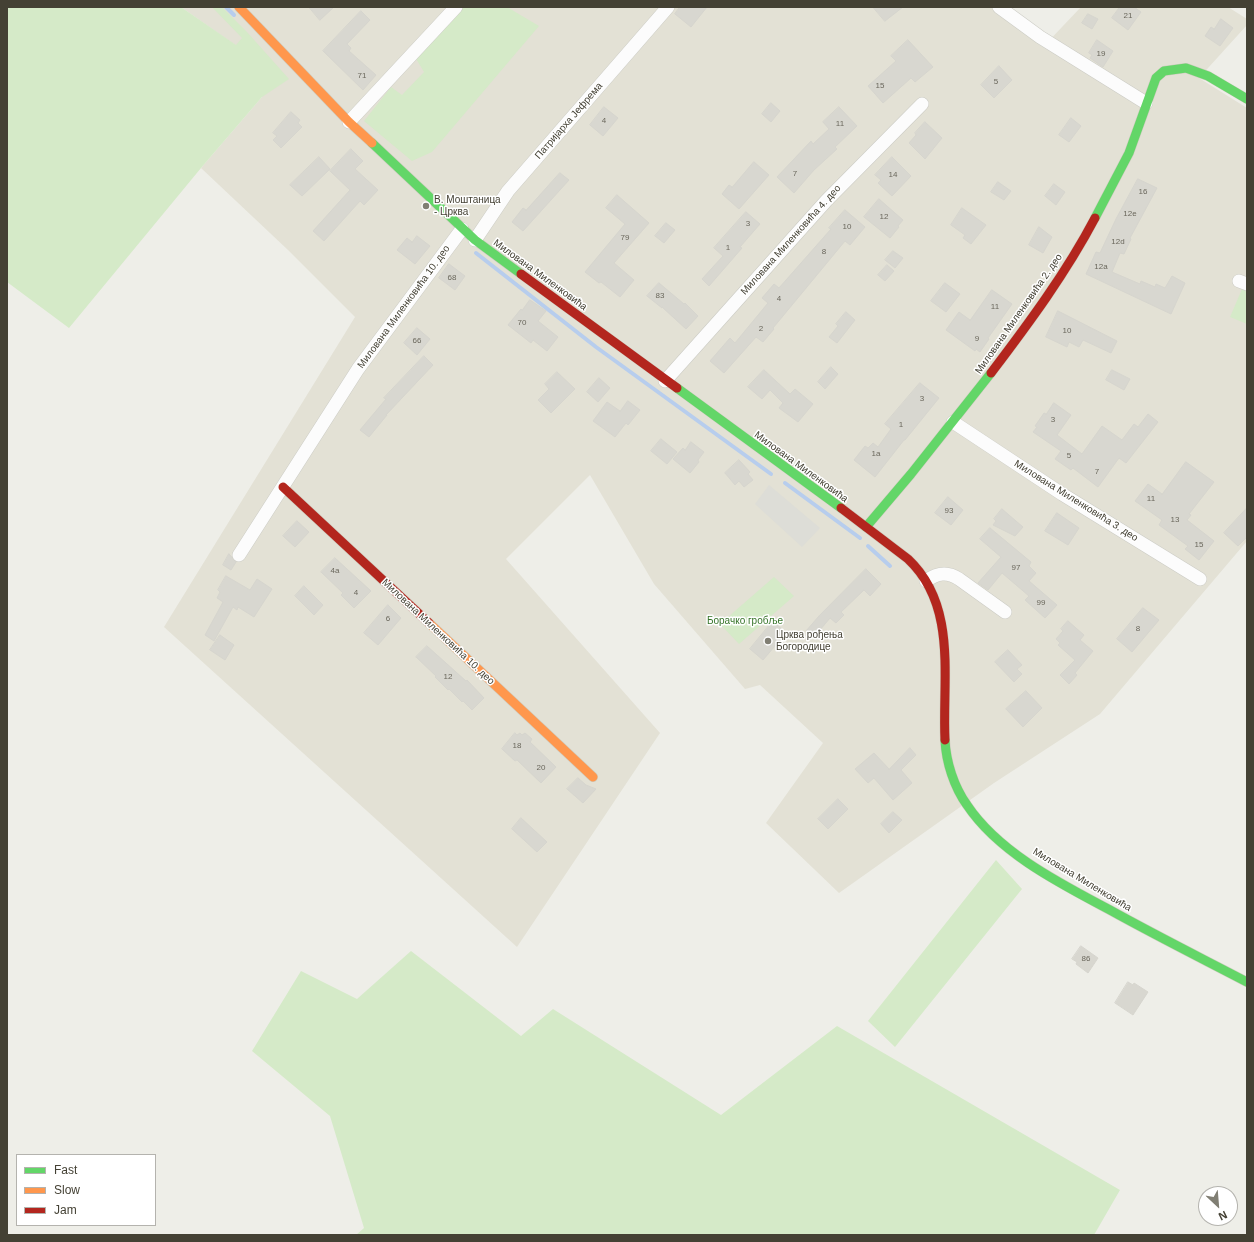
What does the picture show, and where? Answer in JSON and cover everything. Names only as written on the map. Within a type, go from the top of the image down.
[{"type":"street","name":"Милована Миленковића","points":[[239,7],[349,122],[475,240],[866,527],[918,569],[926,581],[934,598],[944,640],[946,685],[945,742],[952,775],[967,806],[990,831],[1035,867],[1101,906],[1245,981]]},
{"type":"street","points":[[349,122],[456,7]]},
{"type":"street","name":"Патријарха Јефрема","points":[[475,240],[508,191],[668,7]]},
{"type":"street","points":[[999,7],[1040,37],[1146,103]]},
{"type":"street","name":"Милована Миленковића 2. део","points":[[866,527],[953,422],[1016,340],[1064,272],[1089,229],[1129,153],[1156,78],[1164,71],[1186,68],[1208,76],[1247,99]]},
{"type":"street","name":"Милована Миленковића 4. део","points":[[665,380],[826,201],[922,104]]},
{"type":"street","name":"Милована Миленковића 10. део","points":[[239,555],[358,369],[462,229]]},
{"type":"street","name":"Милована Миленковића 3. део","points":[[953,422],[1062,494],[1200,579]]},
{"type":"street","name":"Милована Миленковића 10. део","points":[[283,487],[593,777]]},
{"type":"street","points":[[926,581],[932,576],[939,574],[950,575],[959,579],[1005,612]]},
{"type":"shaded area","points":[[181,7],[991,7],[1043,47],[1081,7],[1228,7],[1247,19],[1247,25],[1199,78],[1247,108],[1247,541],[1100,714],[994,783],[839,893],[766,823],[823,743],[760,685],[745,689],[654,584],[590,475],[506,559],[660,733],[517,947],[164,627],[355,317],[288,250],[201,168],[262,97],[235,45]]},
{"type":"shaded area","points":[[769,485],[820,528],[802,547],[755,504]]},
{"type":"green space","points":[[7,7],[181,7],[236,45],[242,38],[212,7],[222,7],[247,32],[289,79],[262,97],[201,168],[69,328],[7,282]]},
{"type":"green space","points":[[464,7],[507,7],[539,26],[432,152],[412,161],[364,121],[391,87],[402,95],[424,72],[415,57]]},
{"type":"green space","points":[[1242,289],[1247,292],[1247,324],[1230,317]]},
{"type":"green space","name":"Борачко гробље","points":[[774,577],[794,596],[739,644],[720,624]]},
{"type":"green space","points":[[996,860],[1022,889],[895,1047],[868,1021]]},
{"type":"green space","points":[[411,951],[521,1036],[553,1009],[721,1115],[837,1026],[1120,1190],[1094,1235],[356,1235],[364,1228],[330,1116],[252,1051],[301,971],[357,999]]},
{"type":"building","points":[[309,7],[334,7],[320,20]]},
{"type":"building","points":[[680,7],[707,7],[691,27],[675,14]]},
{"type":"building","points":[[873,7],[903,7],[885,21]]},
{"type":"building","points":[[1120,7],[1134,7],[1141,12],[1128,30],[1112,18]]},
{"type":"building","points":[[361,11],[370,20],[347,44],[351,48],[349,51],[376,75],[363,90],[323,51]]},
{"type":"building","points":[[1088,14],[1098,19],[1092,29],[1082,23]]},
{"type":"building","points":[[1221,19],[1233,28],[1220,46],[1205,36],[1211,27],[1214,29]]},
{"type":"building","points":[[908,40],[933,67],[915,82],[911,78],[883,103],[868,86],[896,61],[891,56]]},
{"type":"building","points":[[1097,40],[1113,51],[1103,67],[1090,58],[1092,55],[1089,53]]},
{"type":"building","points":[[999,66],[1012,80],[994,98],[981,85]]},
{"type":"building","points":[[771,103],[780,111],[771,122],[762,114]]},
{"type":"building","points":[[604,107],[618,118],[603,136],[590,125]]},
{"type":"building","points":[[839,107],[857,126],[835,147],[837,149],[814,170],[794,193],[777,177],[811,141],[813,144],[829,129],[823,122]]},
{"type":"building","points":[[291,112],[300,120],[298,123],[302,127],[281,148],[273,140],[277,136],[273,133]]},
{"type":"building","points":[[1071,118],[1081,126],[1069,142],[1059,135]]},
{"type":"building","points":[[925,122],[942,138],[925,159],[909,143],[916,135],[915,133]]},
{"type":"building","points":[[351,149],[363,161],[355,169],[378,190],[364,205],[360,201],[324,241],[313,231],[350,190],[330,171]]},
{"type":"building","points":[[319,157],[330,169],[302,196],[290,185]]},
{"type":"building","points":[[892,157],[911,176],[892,196],[878,183],[881,180],[875,175]]},
{"type":"building","points":[[754,162],[769,175],[739,209],[722,194],[729,185],[732,187]]},
{"type":"building","points":[[560,173],[569,180],[523,231],[512,222],[523,208],[526,210]]},
{"type":"building","points":[[1138,179],[1157,188],[1130,238],[1131,239],[1124,254],[1120,253],[1112,272],[1140,284],[1141,281],[1155,287],[1156,284],[1165,288],[1172,276],[1185,283],[1171,314],[1086,274],[1096,252],[1100,253],[1116,219]]},
{"type":"building","points":[[998,182],[1011,191],[1004,200],[991,192]]},
{"type":"building","points":[[1054,184],[1065,192],[1056,205],[1045,196]]},
{"type":"building","points":[[617,195],[649,223],[614,263],[634,280],[620,297],[585,272],[625,224],[606,208]]},
{"type":"building","points":[[879,199],[903,220],[890,238],[864,217]]},
{"type":"building","points":[[962,208],[986,225],[971,244],[963,238],[965,235],[951,225]]},
{"type":"building","points":[[845,210],[865,227],[850,245],[845,241],[763,342],[756,337],[724,373],[710,361],[730,338],[735,343],[768,303],[762,298],[774,284],[779,288],[831,229],[829,228]]},
{"type":"building","points":[[746,212],[760,224],[740,247],[742,248],[709,286],[702,279],[723,256],[714,248]]},
{"type":"building","points":[[666,223],[675,230],[664,243],[655,236]]},
{"type":"building","points":[[1039,227],[1052,237],[1043,253],[1029,245]]},
{"type":"building","points":[[417,236],[430,246],[415,264],[397,250],[407,238],[412,242]]},
{"type":"building","points":[[893,251],[903,258],[895,268],[885,260]]},
{"type":"building","points":[[449,264],[465,276],[455,290],[439,278]]},
{"type":"building","points":[[887,265],[894,271],[885,281],[878,275]]},
{"type":"building","points":[[659,283],[684,304],[685,303],[698,316],[686,329],[662,307],[647,296]]},
{"type":"building","points":[[945,283],[960,294],[946,312],[931,301]]},
{"type":"building","points":[[992,290],[1012,304],[980,352],[976,349],[975,351],[946,330],[959,312],[970,320]]},
{"type":"building","points":[[530,300],[546,311],[538,321],[558,337],[547,351],[533,340],[531,343],[508,325]]},
{"type":"building","points":[[1058,311],[1117,341],[1111,353],[1083,340],[1079,347],[1069,342],[1067,347],[1046,337]]},
{"type":"building","points":[[846,312],[855,320],[837,343],[829,337],[838,326],[836,324]]},
{"type":"building","points":[[417,328],[430,339],[417,355],[404,343]]},
{"type":"building","points":[[424,356],[433,365],[386,415],[369,437],[360,430],[386,399],[384,398]]},
{"type":"building","points":[[831,367],[838,374],[825,389],[818,382]]},
{"type":"building","points":[[764,370],[790,394],[795,389],[813,404],[798,422],[779,408],[783,403],[770,390],[762,399],[748,387]]},
{"type":"building","points":[[1112,370],[1130,379],[1124,390],[1106,380]]},
{"type":"building","points":[[557,372],[575,389],[551,413],[538,400],[549,389],[545,384]]},
{"type":"building","points":[[599,378],[610,388],[598,402],[587,392]]},
{"type":"building","points":[[920,383],[939,398],[875,477],[854,460],[865,446],[868,448],[873,443],[878,447],[891,429],[885,424]]},
{"type":"building","points":[[628,401],[640,410],[628,425],[626,423],[615,437],[593,421],[607,402],[620,411]]},
{"type":"building","points":[[1054,403],[1071,415],[1057,435],[1082,454],[1102,426],[1122,440],[1134,424],[1138,427],[1148,414],[1158,422],[1126,463],[1119,458],[1098,487],[1073,468],[1071,470],[1055,459],[1061,451],[1033,432],[1037,427],[1035,426],[1044,413],[1046,414]]},
{"type":"building","points":[[661,439],[677,452],[667,464],[651,451]]},
{"type":"building","points":[[691,442],[704,452],[698,460],[699,462],[690,473],[673,459],[683,448],[685,450]]},
{"type":"building","points":[[739,460],[750,472],[748,474],[753,480],[744,487],[739,481],[735,485],[725,473]]},
{"type":"building","points":[[1186,462],[1214,482],[1189,514],[1191,515],[1187,520],[1214,541],[1199,560],[1185,549],[1188,546],[1159,525],[1162,520],[1135,501],[1148,484],[1162,494]]},
{"type":"building","points":[[948,497],[963,510],[951,525],[935,513]]},
{"type":"building","points":[[1247,508],[1247,537],[1238,546],[1224,533]]},
{"type":"building","points":[[1002,509],[1023,527],[1015,536],[993,525],[996,521],[994,519]]},
{"type":"building","points":[[1057,513],[1079,528],[1068,545],[1045,531]]},
{"type":"building","points":[[297,521],[309,532],[295,547],[283,536]]},
{"type":"building","points":[[990,528],[1031,562],[1029,566],[1036,573],[1029,581],[1057,605],[1045,618],[1025,600],[1029,596],[1002,573],[988,590],[978,583],[1001,557],[980,539]]},
{"type":"building","points":[[229,554],[236,562],[231,570],[223,565]]},
{"type":"building","points":[[335,558],[371,591],[354,608],[341,595],[343,593],[321,572]]},
{"type":"building","points":[[866,569],[881,584],[870,596],[864,590],[841,612],[844,615],[836,623],[830,618],[814,637],[806,631],[819,616]]},
{"type":"building","points":[[226,576],[250,590],[257,579],[272,589],[254,617],[238,607],[237,610],[233,607],[214,641],[205,635],[223,602],[217,598],[220,592],[218,590]]},
{"type":"building","points":[[304,586],[323,605],[314,615],[295,596]]},
{"type":"building","points":[[388,605],[401,618],[378,645],[364,633]]},
{"type":"building","points":[[1143,608],[1159,620],[1132,652],[1117,639]]},
{"type":"building","name":"Црква рођења Богородице","points":[[773,621],[786,633],[763,660],[750,649]]},
{"type":"building","points":[[1068,621],[1084,635],[1080,640],[1093,651],[1075,673],[1077,675],[1069,684],[1060,675],[1075,660],[1058,645],[1060,643],[1056,639],[1063,631],[1061,629]]},
{"type":"building","points":[[220,635],[234,645],[225,660],[210,650]]},
{"type":"building","points":[[427,646],[466,681],[467,680],[484,698],[472,710],[449,689],[448,690],[416,657]]},
{"type":"building","points":[[1008,650],[1022,665],[1017,669],[1022,674],[1014,682],[995,662]]},
{"type":"building","points":[[1026,691],[1042,708],[1023,727],[1006,709]]},
{"type":"building","points":[[515,733],[517,735],[520,733],[522,735],[525,733],[532,739],[530,742],[556,767],[541,783],[517,760],[515,761],[502,749]]},
{"type":"building","points":[[910,748],[916,755],[901,770],[912,783],[893,800],[874,778],[868,783],[855,769],[874,753],[889,769]]},
{"type":"building","points":[[578,778],[586,785],[596,789],[583,803],[567,789]]},
{"type":"building","points":[[838,799],[848,809],[828,829],[818,819]]},
{"type":"building","points":[[893,812],[902,820],[889,833],[881,824]]},
{"type":"building","points":[[521,818],[547,842],[537,852],[512,829]]},
{"type":"building","points":[[1081,946],[1098,958],[1088,973],[1072,959]]},
{"type":"building","points":[[1128,982],[1133,985],[1134,983],[1148,992],[1133,1015],[1115,1003]]},
{"type":"waterway","points":[[226,7],[234,15]]},
{"type":"waterway","points":[[476,253],[596,347],[771,474]]},
{"type":"waterway","points":[[785,483],[860,538]]},
{"type":"waterway","points":[[868,546],[890,566]]},
{"type":"traffic: fast","points":[[1095,218],[1129,153],[1156,78],[1164,71],[1186,68],[1208,76],[1247,99]]},
{"type":"traffic: fast","points":[[372,143],[475,240],[521,274]]},
{"type":"traffic: fast","points":[[866,527],[911,474],[991,373]]},
{"type":"traffic: fast","points":[[677,388],[841,508]]},
{"type":"traffic: fast","points":[[945,740],[947,757],[962,798],[980,822],[1013,852],[1032,866],[1071,889],[1247,982]]},
{"type":"traffic: slow","points":[[239,7],[349,122],[372,143]]},
{"type":"traffic: slow","points":[[429,623],[593,777]]},
{"type":"traffic: jam","points":[[991,373],[1059,278],[1095,218]]},
{"type":"traffic: jam","points":[[521,274],[677,388]]},
{"type":"traffic: jam","points":[[283,487],[429,623]]},
{"type":"traffic: jam","points":[[841,508],[908,559],[924,578],[934,599],[941,621],[944,644],[945,740]]},
{"type":"place","name":"В. Моштаница - Црква","points":[[426,206]]},
{"type":"place","name":"Црква рођења Богородице","points":[[768,641]]}]
